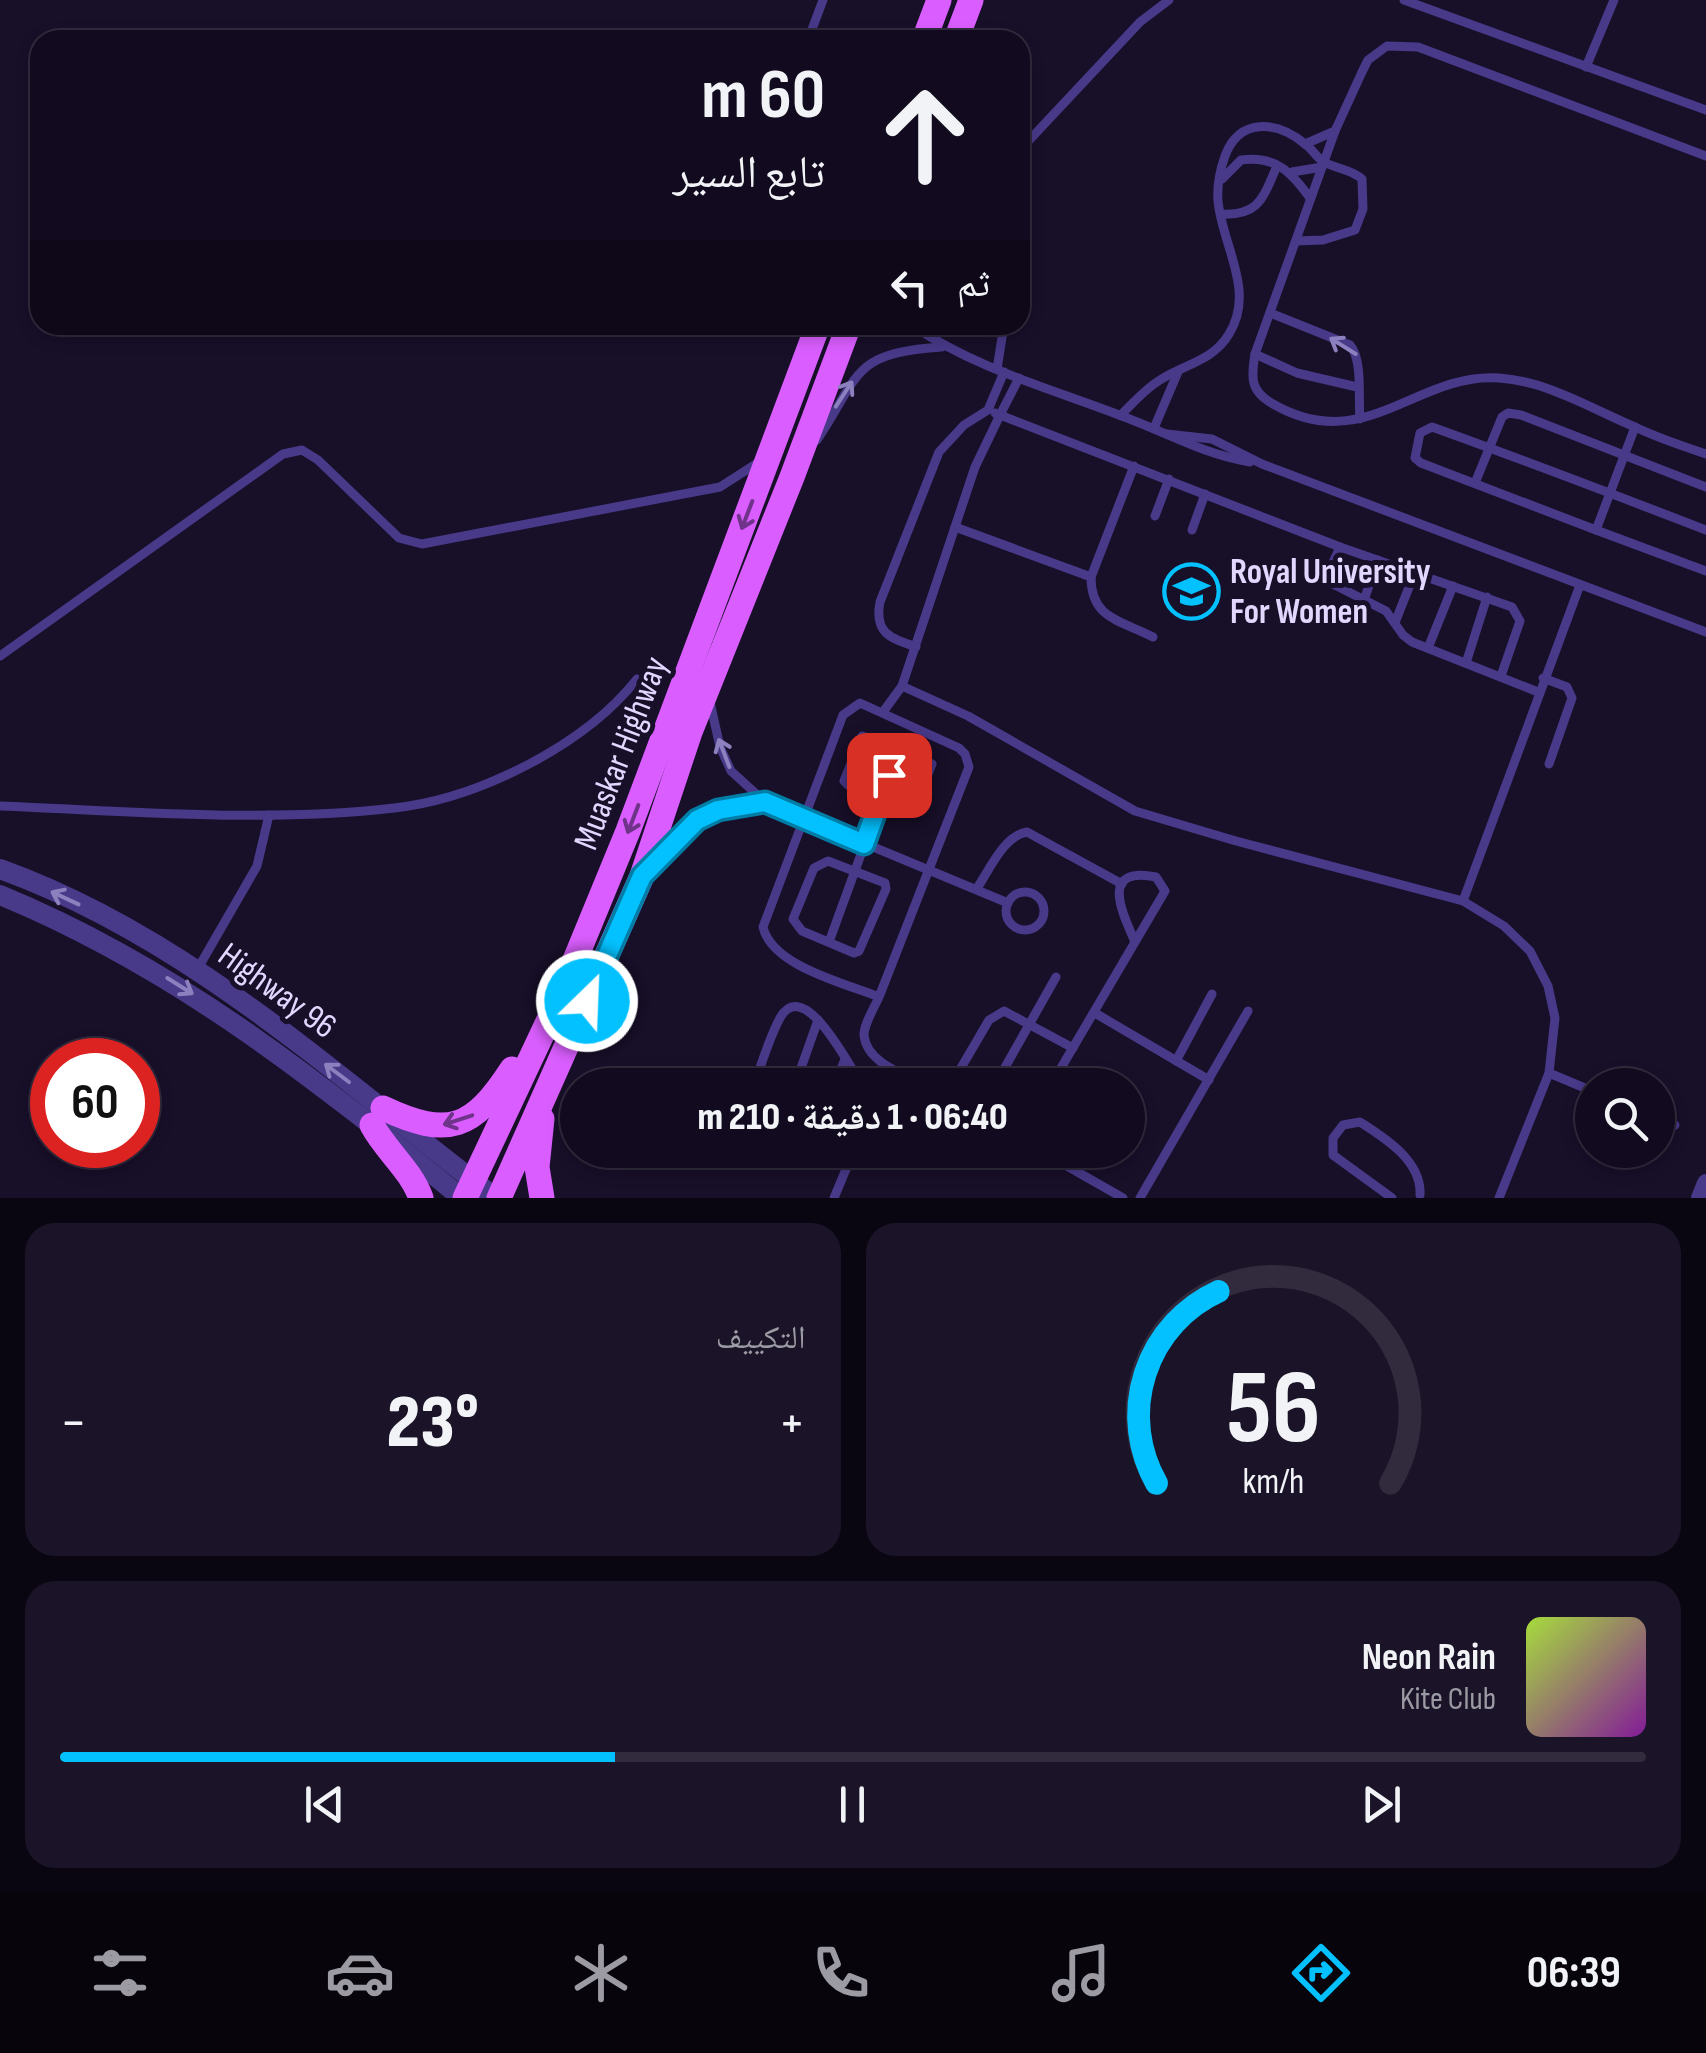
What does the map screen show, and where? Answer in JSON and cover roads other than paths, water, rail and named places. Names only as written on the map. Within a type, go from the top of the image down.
[{"type":"main road","points":[[928,30],[939,0]]},
{"type":"main road","points":[[960,30],[971,0]]},
{"type":"main road","name":"Muaskar Highway","points":[[467,1192],[561,994],[628,831],[785,412],[808,335]]},
{"type":"main road","name":"Muaskar Highway","points":[[498,1198],[642,876],[706,690],[845,335]]},
{"type":"main road","points":[[421,1198],[414,1180],[384,1147],[377,1116],[426,1126],[448,1126],[473,1116],[499,1090],[533,1028],[561,994]]},
{"type":"main road","points":[[542,1198],[537,1167],[543,1101]]},
{"type":"street","name":"Highway 96","points":[[0,869],[77,903],[198,970],[467,1192],[498,1198]]},
{"type":"street","name":"Highway 96","points":[[0,895],[60,920],[169,979],[377,1116]]},
{"type":"street","points":[[1700,1198],[1706,1183]]},
{"type":"lane","points":[[812,30],[822,0]]},
{"type":"lane","points":[[1030,139],[1127,34],[1169,0]]},
{"type":"lane","points":[[1586,67],[1614,0]]},
{"type":"lane","points":[[1408,2],[1706,110]]},
{"type":"lane","points":[[1706,156],[1418,47],[1387,46],[1368,60],[1335,131],[1255,354],[1252,386],[1265,400],[1300,416],[1326,421],[1360,419],[1468,380],[1496,377],[1550,390],[1706,454]]},
{"type":"lane","points":[[1121,415],[1159,380],[1214,352],[1230,334],[1237,315],[1239,283],[1218,194],[1220,170],[1230,144],[1244,128],[1266,128],[1305,144],[1323,165]]},
{"type":"lane","points":[[1305,144],[1335,131]]},
{"type":"lane","points":[[1220,182],[1234,164],[1253,158],[1292,172],[1310,198]]},
{"type":"lane","points":[[1292,172],[1323,165],[1356,173],[1362,179],[1360,224],[1355,230],[1296,241]]},
{"type":"lane","points":[[1221,214],[1236,215],[1258,205],[1277,166]]},
{"type":"lane","points":[[1270,313],[1350,346],[1359,358],[1360,419]]},
{"type":"lane","points":[[927,335],[1000,371],[1167,434],[1212,439],[1262,464],[1706,632]]},
{"type":"lane","points":[[916,646],[892,638],[881,627],[877,617],[880,602],[938,452],[964,426],[988,410],[1000,371],[1003,335]]},
{"type":"lane","points":[[792,477],[856,375],[887,354],[945,347]]},
{"type":"lane","points":[[1255,354],[1297,373],[1357,387]]},
{"type":"lane","points":[[1154,428],[1180,369]]},
{"type":"lane","points":[[884,712],[902,686],[974,466],[1019,378]]},
{"type":"lane","points":[[988,410],[1340,547],[1512,607],[1520,621],[1501,676]]},
{"type":"lane","points":[[1475,484],[1502,417],[1508,413],[1706,487]]},
{"type":"lane","points":[[1706,530],[1432,426],[1420,433],[1415,447],[1421,464],[1706,571]]},
{"type":"lane","points":[[1596,530],[1635,428]]},
{"type":"lane","points":[[0,656],[283,454],[302,450],[318,460],[399,538],[422,544],[720,487],[739,478],[770,453]]},
{"type":"lane","points":[[1134,466],[1090,577],[1091,592],[1099,610],[1153,637]]},
{"type":"lane","points":[[1155,516],[1169,479]]},
{"type":"lane","points":[[1192,530],[1205,494]]},
{"type":"lane","points":[[955,527],[1090,577]]},
{"type":"lane","points":[[1340,547],[1329,572],[1330,583],[1386,611],[1396,620],[1402,634],[1428,648],[1538,692]]},
{"type":"lane","points":[[1364,600],[1378,560]]},
{"type":"lane","points":[[1396,620],[1415,572]]},
{"type":"lane","points":[[1463,901],[1580,585]]},
{"type":"lane","points":[[1428,648],[1453,586]]},
{"type":"lane","points":[[1466,663],[1487,598]]},
{"type":"lane","points":[[1543,678],[1567,687],[1572,698],[1548,764]]},
{"type":"lane","points":[[0,806],[269,815],[398,808],[486,785],[552,750],[593,724],[637,679]]},
{"type":"lane","points":[[902,686],[968,716],[1135,811],[1463,901],[1504,926],[1530,952],[1548,986],[1555,1018],[1549,1074],[1499,1198]]},
{"type":"lane","points":[[706,690],[720,747],[732,771],[765,802],[1008,903]]},
{"type":"lane","points":[[879,998],[787,960],[766,940],[763,927],[843,714],[860,703],[958,748],[965,754],[968,767],[879,998],[864,1032],[868,1048],[878,1060],[893,1068]]},
{"type":"lane","points":[[862,736],[929,761],[932,767],[914,808],[907,812],[879,799],[851,789],[844,781],[862,736]]},
{"type":"lane","points":[[829,942],[899,750]]},
{"type":"lane","points":[[642,876],[697,820],[718,810],[765,802]]},
{"type":"lane","points":[[198,970],[257,866],[269,815]]},
{"type":"lane","points":[[977,888],[1006,846],[1018,833],[1027,832],[1122,884]]},
{"type":"lane","points":[[820,862],[854,870],[881,880],[886,889],[864,948],[854,952],[802,931],[793,918],[820,862]]},
{"type":"lane","points":[[1061,1068],[1166,891],[1156,877],[1136,873],[1122,884],[1118,904],[1135,942]]},
{"type":"lane","points":[[1028,892],[1039,898],[1044,908],[1043,920],[1034,928],[1023,930],[1012,925],[1007,915],[1008,903],[1016,894],[1028,892]]},
{"type":"lane","points":[[1004,1068],[1056,978]]},
{"type":"lane","points":[[1176,1061],[1212,994]]},
{"type":"lane","points":[[760,1068],[781,1014],[793,1005],[802,1005],[818,1020],[851,1068]]},
{"type":"lane","points":[[962,1068],[995,1014],[1004,1011],[1073,1048]]},
{"type":"lane","points":[[1140,1198],[1248,1012]]},
{"type":"lane","points":[[1095,1013],[1208,1080]]},
{"type":"lane","points":[[801,1068],[818,1020]]},
{"type":"lane","points":[[841,1068],[845,1059]]},
{"type":"lane","points":[[1549,1074],[1575,1084]]},
{"type":"lane","points":[[1392,1198],[1333,1155],[1333,1138],[1343,1125],[1360,1122],[1393,1144],[1412,1167],[1420,1197]]},
{"type":"lane","points":[[834,1198],[846,1168]]},
{"type":"lane","points":[[1070,1168],[1122,1198]]},
{"type":"place","name":"Royal University For Women","points":[[1191,591]]}]
